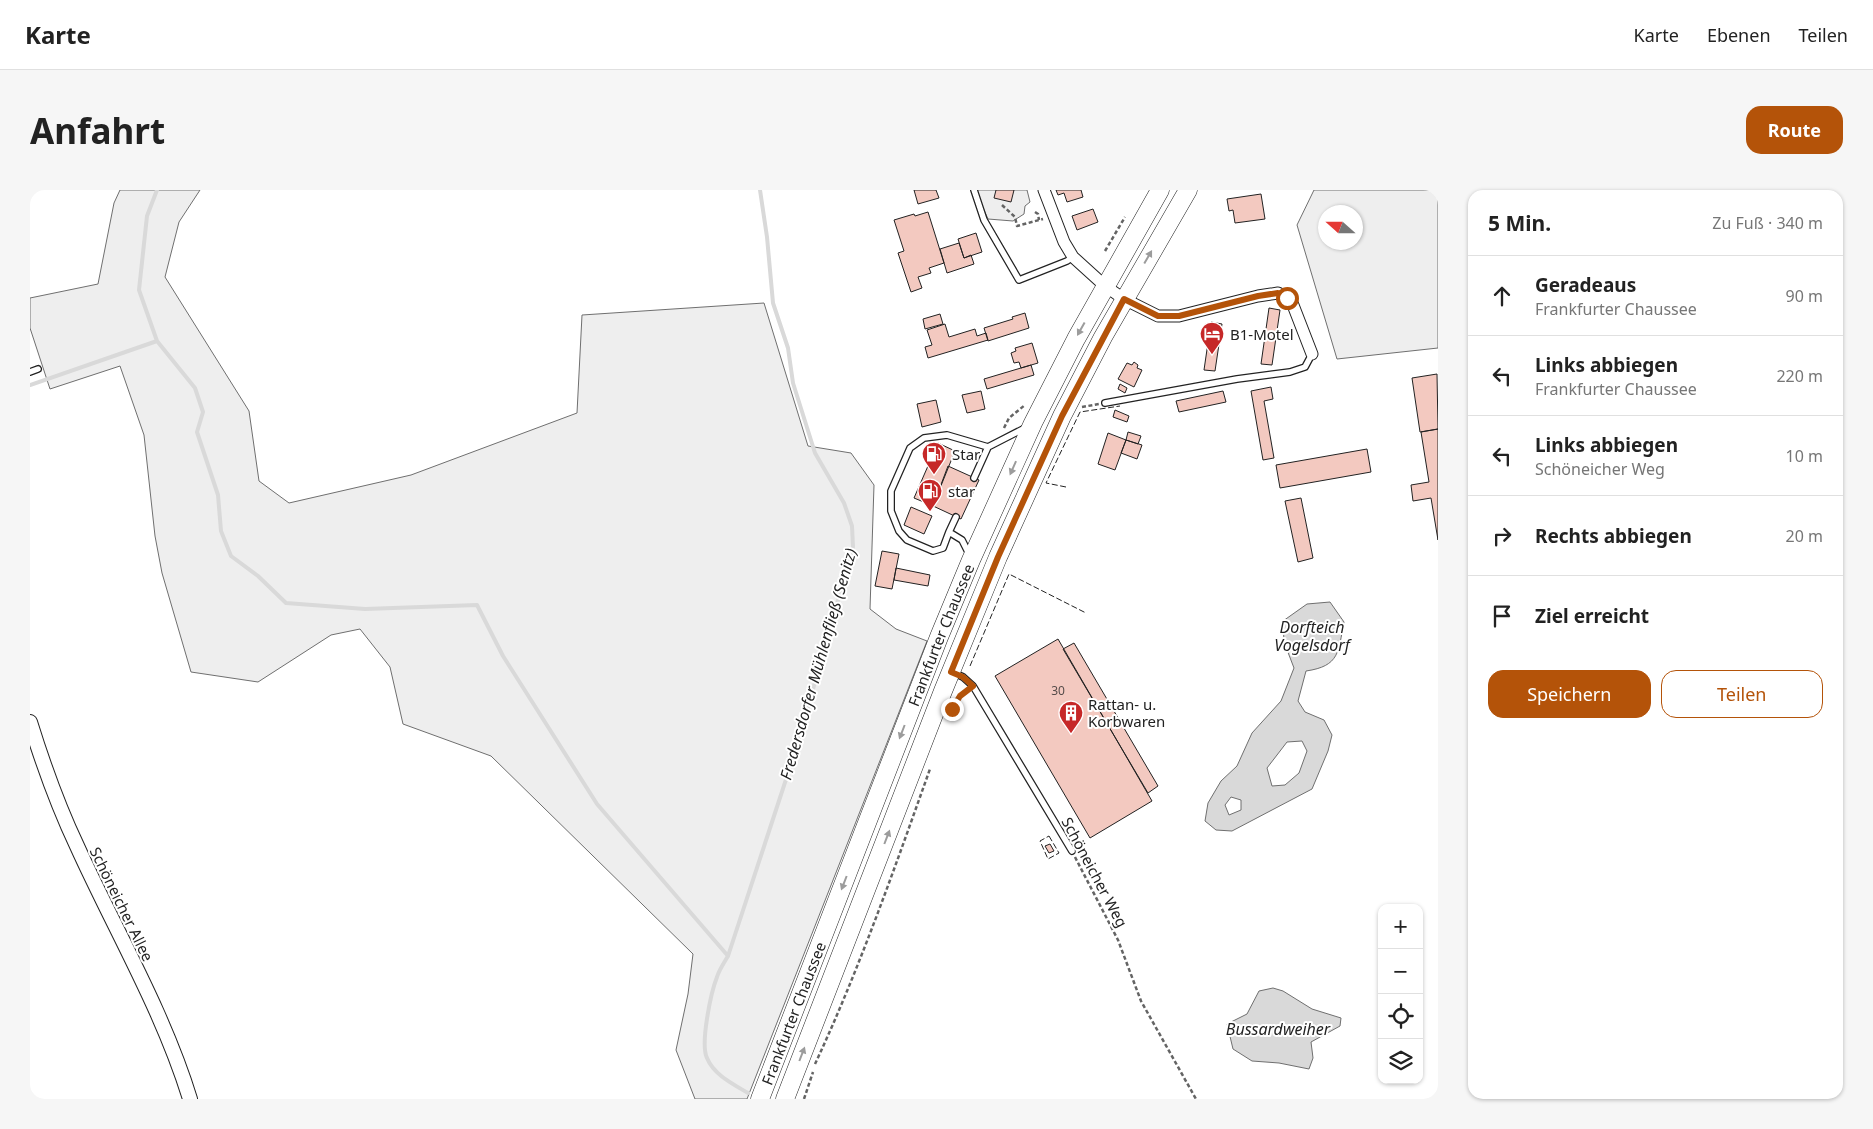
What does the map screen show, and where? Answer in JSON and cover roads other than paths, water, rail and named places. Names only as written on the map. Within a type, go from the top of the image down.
[{"type":"main road","name":"Frankfurter Chaussee","points":[[760,1099],[939,637],[971,560],[1033,423],[1105,286],[1160,190]]},
{"type":"main road","name":"Frankfurter Chaussee","points":[[785,1099],[951,672],[998,557],[1062,416],[1124,299],[1188,190]]},
{"type":"street","points":[[1044,190],[1064,242],[1073,257],[1105,286],[1124,299],[1158,316],[1179,316],[1258,296],[1278,293],[1287,298],[1293,305],[1312,354]]},
{"type":"street","name":"Schöneicher Allee","points":[[30,722],[58,803],[72,836],[168,1037],[190,1099]]},
{"type":"lane","points":[[974,190],[984,220],[1018,280],[1073,257]]},
{"type":"lane","points":[[1105,403],[1237,379],[1290,372],[1305,366],[1312,354]]},
{"type":"lane","points":[[30,372],[38,370]]},
{"type":"lane","points":[[974,478],[988,447],[1033,423]]},
{"type":"lane","points":[[956,517],[944,548],[933,551],[906,540],[899,531],[891,511],[891,491],[910,448],[924,438],[947,435],[988,447]]},
{"type":"lane","points":[[949,532],[962,540],[971,560]]},
{"type":"lane","name":"Schöneicher Weg","points":[[951,672],[963,677],[973,686],[1072,851]]},
{"type":"water","name":"Dorfteich Vogelsdorf","points":[[1330,602],[1344,622],[1336,656],[1317,669],[1306,671],[1298,701],[1305,712],[1324,720],[1332,735],[1328,751],[1312,789],[1232,831],[1216,830],[1205,821],[1208,803],[1221,781],[1237,766],[1252,733],[1281,701],[1294,668],[1284,642],[1283,621],[1307,604]],"holes":[[[1302,741],[1307,751],[1299,773],[1285,785],[1272,786],[1267,768],[1287,742]],[[1231,797],[1241,800],[1241,810],[1229,815],[1225,805]]]},
{"type":"water","name":"Bussardweiher","points":[[1273,988],[1283,991],[1312,1009],[1341,1018],[1340,1026],[1311,1042],[1313,1058],[1309,1069],[1279,1063],[1252,1061],[1233,1049],[1227,1024],[1247,1014],[1259,991]]},
{"type":"waterway","points":[[157,190],[147,216],[139,290],[157,341],[195,388],[203,412],[197,432],[218,495],[221,531],[231,556],[258,576],[286,603],[365,609],[477,605],[503,656],[597,804],[728,956]]},
{"type":"waterway","name":"Fredersdorfer Mühlenfließ (Senitz)","points":[[748,1093],[719,1074],[707,1058],[705,1042],[709,1006],[718,974],[728,956],[797,746],[853,547],[852,526],[844,503],[815,453],[793,383],[788,348],[773,303],[767,237],[760,190]]},
{"type":"waterway","points":[[30,385],[157,341]]},
{"type":"place","name":"B1-Motel","points":[[1212,355]]},
{"type":"place","name":"Star","points":[[934,475]]},
{"type":"place","name":"star","points":[[930,512]]},
{"type":"place","name":"Rattan- u. Korbwaren","points":[[1071,734]]}]
